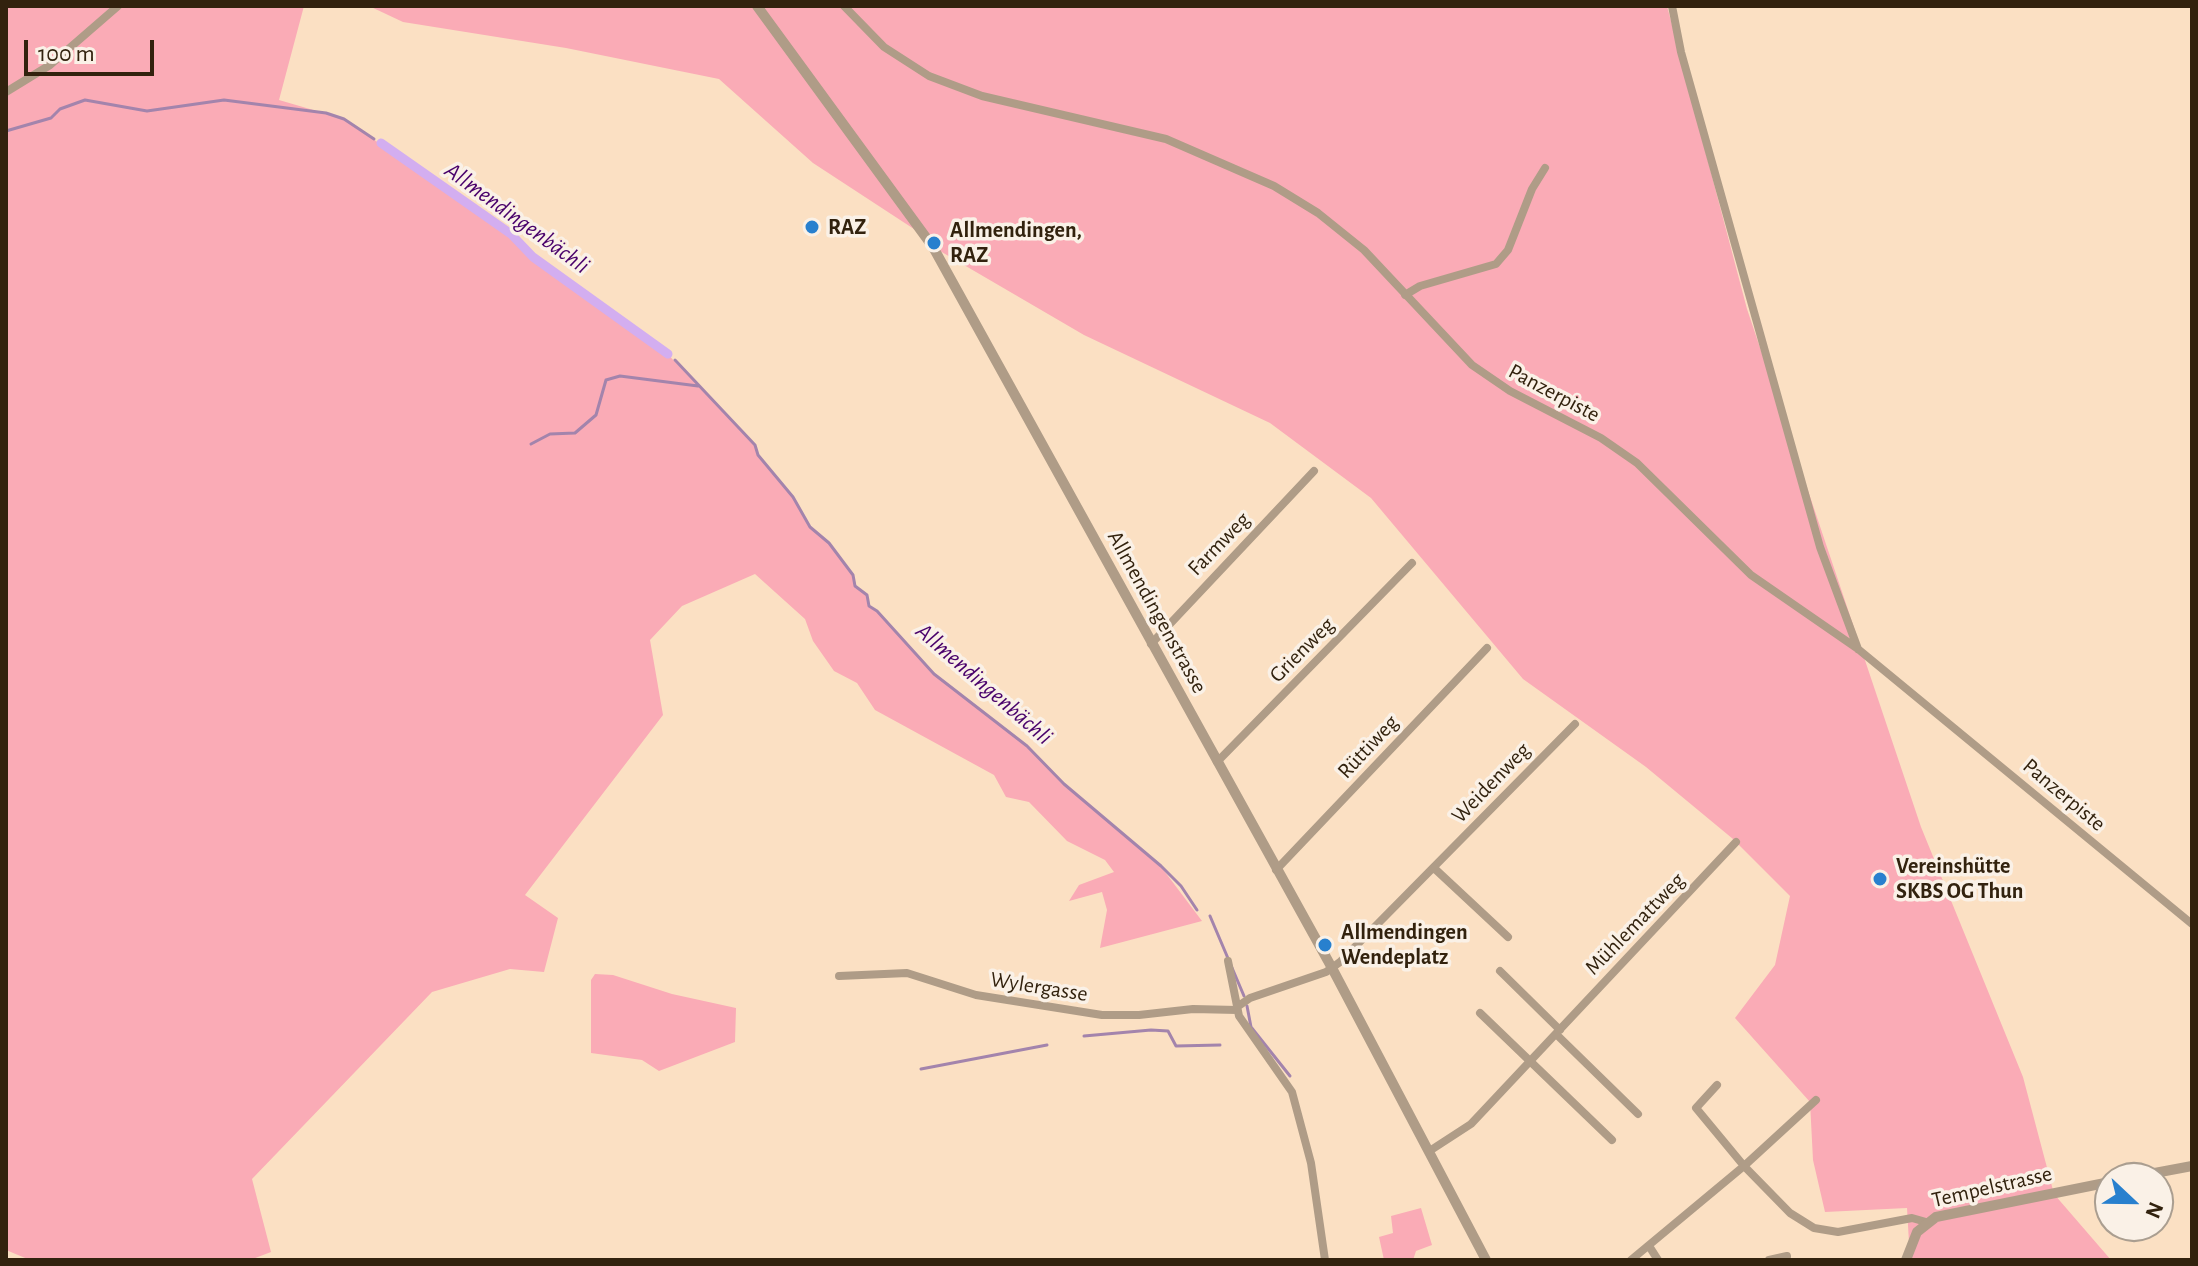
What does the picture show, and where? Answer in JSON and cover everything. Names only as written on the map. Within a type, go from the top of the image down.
[{"type":"street","points":[[6,92],[50,65],[118,6]]},
{"type":"street","name":"Allmendingenstrasse","points":[[757,6],[928,238],[1332,968],[1431,1150],[1486,1260]]},
{"type":"street","name":"Panzerpiste","points":[[844,6],[899,59],[963,90],[1144,132],[1274,186],[1318,213],[1352,240],[1472,365],[1510,391],[1601,438],[1637,463],[1751,575],[1858,649],[2192,924]]},
{"type":"street","points":[[1672,6],[1681,52],[1820,547],[1858,649]]},
{"type":"street","points":[[1405,295],[1420,286],[1496,264],[1508,250],[1532,189],[1545,168]]},
{"type":"street","name":"Farmweg","points":[[1151,644],[1314,471]]},
{"type":"street","name":"Grienweg","points":[[1217,762],[1412,563]]},
{"type":"street","name":"Rüttiweg","points":[[1276,870],[1487,648]]},
{"type":"street","name":"Weidenweg","points":[[1332,968],[1371,934],[1575,724]]},
{"type":"street","name":"Mühlemattweg","points":[[1431,1150],[1465,1130],[1736,842]]},
{"type":"street","points":[[1434,868],[1508,937]]},
{"type":"street","points":[[1228,961],[1237,1008],[1292,1092],[1311,1163],[1325,1260]]},
{"type":"street","name":"Wylergasse","points":[[839,976],[907,973],[976,995],[1102,1015],[1237,1008],[1250,998],[1332,968]]},
{"type":"street","points":[[1500,971],[1638,1114]]},
{"type":"street","points":[[1480,1013],[1612,1140]]},
{"type":"street","points":[[1717,1085],[1696,1108],[1744,1166],[1790,1213],[1814,1228],[1838,1232],[1912,1218],[1926,1222]]},
{"type":"street","points":[[1631,1260],[1744,1166],[1816,1100]]},
{"type":"street","name":"Tempelstrasse","points":[[1906,1260],[1911,1244],[1926,1222],[1945,1214],[2094,1185]]},
{"type":"street","points":[[1649,1246],[1658,1260]]},
{"type":"street","points":[[1769,1260],[1787,1256]]},
{"type":"shaded area","points":[[6,6],[304,6],[279,100],[344,119],[511,234],[533,257],[654,340],[755,445],[758,455],[793,497],[810,527],[829,543],[853,575],[856,586],[867,595],[869,606],[934,674],[1027,746],[1064,784],[1162,868],[1202,921],[1100,948],[1107,910],[1102,892],[1069,901],[1079,885],[1114,872],[1105,860],[1067,841],[1029,802],[1006,797],[994,775],[875,710],[857,683],[834,671],[813,641],[805,619],[755,574],[682,606],[650,640],[663,715],[525,895],[558,918],[544,972],[510,969],[432,992],[252,1179],[271,1252],[250,1260],[30,1260],[6,1250]]},
{"type":"shaded area","points":[[369,6],[1667,6],[1747,309],[1921,827],[2023,1077],[2054,1194],[2111,1260],[1910,1260],[1907,1208],[1825,1212],[1813,1160],[1810,1102],[1735,1018],[1775,965],[1790,896],[1733,839],[1646,767],[1523,679],[1371,498],[1270,423],[1084,335],[940,251],[917,231],[813,163],[719,79],[566,48],[403,22]]},
{"type":"shaded area","points":[[595,974],[613,975],[672,994],[736,1008],[735,1042],[659,1071],[642,1060],[591,1053],[591,980]]},
{"type":"shaded area","points":[[1421,1208],[1432,1245],[1416,1251],[1413,1260],[1384,1260],[1379,1237],[1393,1233],[1391,1216]]},
{"type":"waterway","name":"Allmendingenbächli","points":[[6,131],[51,118],[60,109],[85,100],[147,111],[224,100],[326,113],[344,119],[374,139]]},
{"type":"waterway","name":"Allmendingenbächli","points":[[381,143],[511,234],[533,257],[668,354]]},
{"type":"waterway","name":"Allmendingenbächli","points":[[675,360],[755,445],[758,455],[793,497],[810,527],[829,543],[853,575],[855,586],[867,595],[869,606],[934,674],[1027,746],[1064,784],[1161,866],[1181,886],[1197,910]]},
{"type":"waterway","points":[[531,444],[550,434],[575,433],[596,415],[606,380],[620,376],[698,386]]},
{"type":"waterway","name":"Allmendingenbächli","points":[[1210,916],[1244,996]]},
{"type":"waterway","points":[[1247,1006],[1251,1027],[1290,1076]]},
{"type":"waterway","points":[[1084,1036],[1168,1031],[1176,1046],[1220,1045]]},
{"type":"waterway","points":[[921,1069],[1047,1045]]},
{"type":"place","name":"RAZ","points":[[812,227]]},
{"type":"place","name":"Allmendingen, RAZ","points":[[934,243]]},
{"type":"place","name":"Vereinshütte SKBS OG Thun","points":[[1880,879]]},
{"type":"place","name":"Allmendingen Wendeplatz","points":[[1325,945]]}]
